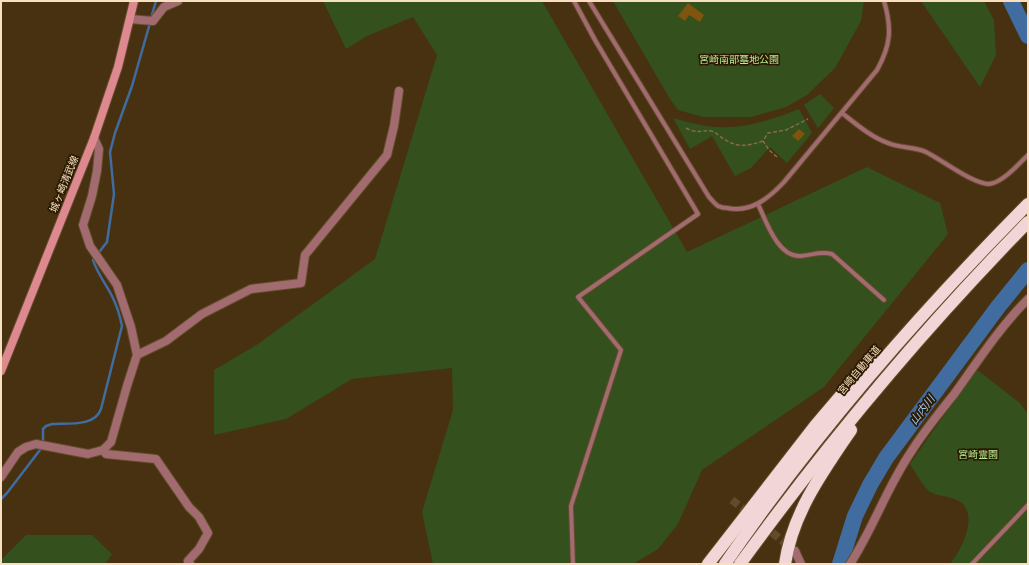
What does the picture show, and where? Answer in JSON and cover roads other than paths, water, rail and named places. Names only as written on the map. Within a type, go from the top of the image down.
[{"type":"highway","name":"宮崎自動車道","points":[[725,564],[787,477],[876,368],[933,303],[1028,204]]},
{"type":"highway","points":[[740,564],[781,508],[884,379],[925,331],[1028,222]]},
{"type":"highway","points":[[708,564],[815,426],[882,348],[933,303]]},
{"type":"highway","points":[[785,564],[796,522],[815,485],[884,379]]},
{"type":"main road","name":"城ヶ崎清武線","points":[[1,371],[94,138],[118,67],[134,1]]},
{"type":"street","points":[[130,19],[153,21],[164,7],[178,1]]},
{"type":"street","points":[[137,355],[166,341],[202,314],[251,289],[301,283],[305,255],[387,155],[394,126],[399,91]]},
{"type":"street","points":[[1,477],[18,452],[26,447],[36,444],[88,454],[103,450],[111,442],[126,386],[137,355],[131,327],[117,284],[90,246],[84,225],[97,171],[99,149],[94,138]]},
{"type":"street","points":[[850,564],[857,554],[880,506],[911,452],[985,350],[1028,299]]},
{"type":"street","points":[[103,450],[106,454],[156,459],[189,507],[199,517],[208,533],[199,549],[188,561],[190,564]]},
{"type":"street","points":[[795,551],[801,564]]},
{"type":"lane","points":[[573,564],[570,506],[621,350],[578,297],[698,214],[595,40],[574,1]]},
{"type":"lane","points":[[589,1],[709,197],[719,207],[732,209],[748,208],[758,204],[772,194],[784,182],[877,70],[888,45],[890,30],[884,1]]},
{"type":"lane","points":[[842,113],[870,134],[888,143],[925,151],[977,182],[990,184],[1005,176],[1028,155]]},
{"type":"lane","points":[[758,204],[777,243],[787,252],[800,256],[823,252],[832,254],[884,300]]},
{"type":"lane","points":[[972,564],[1028,505]]},
{"type":"waterway","points":[[151,18],[156,1]]},
{"type":"waterway","name":"山内川","points":[[1011,1],[1028,36]]},
{"type":"waterway","points":[[1,499],[43,446],[43,429],[46,426],[52,424],[73,424],[87,421],[98,415],[101,409],[122,326],[114,300],[93,260],[107,242],[114,194],[110,152],[115,133],[132,86],[150,23]]},
{"type":"waterway","name":"山内川","points":[[840,564],[855,516],[870,485],[886,458],[998,307],[1028,270]]},
{"type":"tunnel","points":[[732,500],[751,515]]},
{"type":"tunnel","points":[[763,525],[791,548]]},
{"type":"park label","name":"宮崎南部墓地公園","points":[[739,59]]},
{"type":"park label","name":"宮崎霊園","points":[[978,454]]}]
